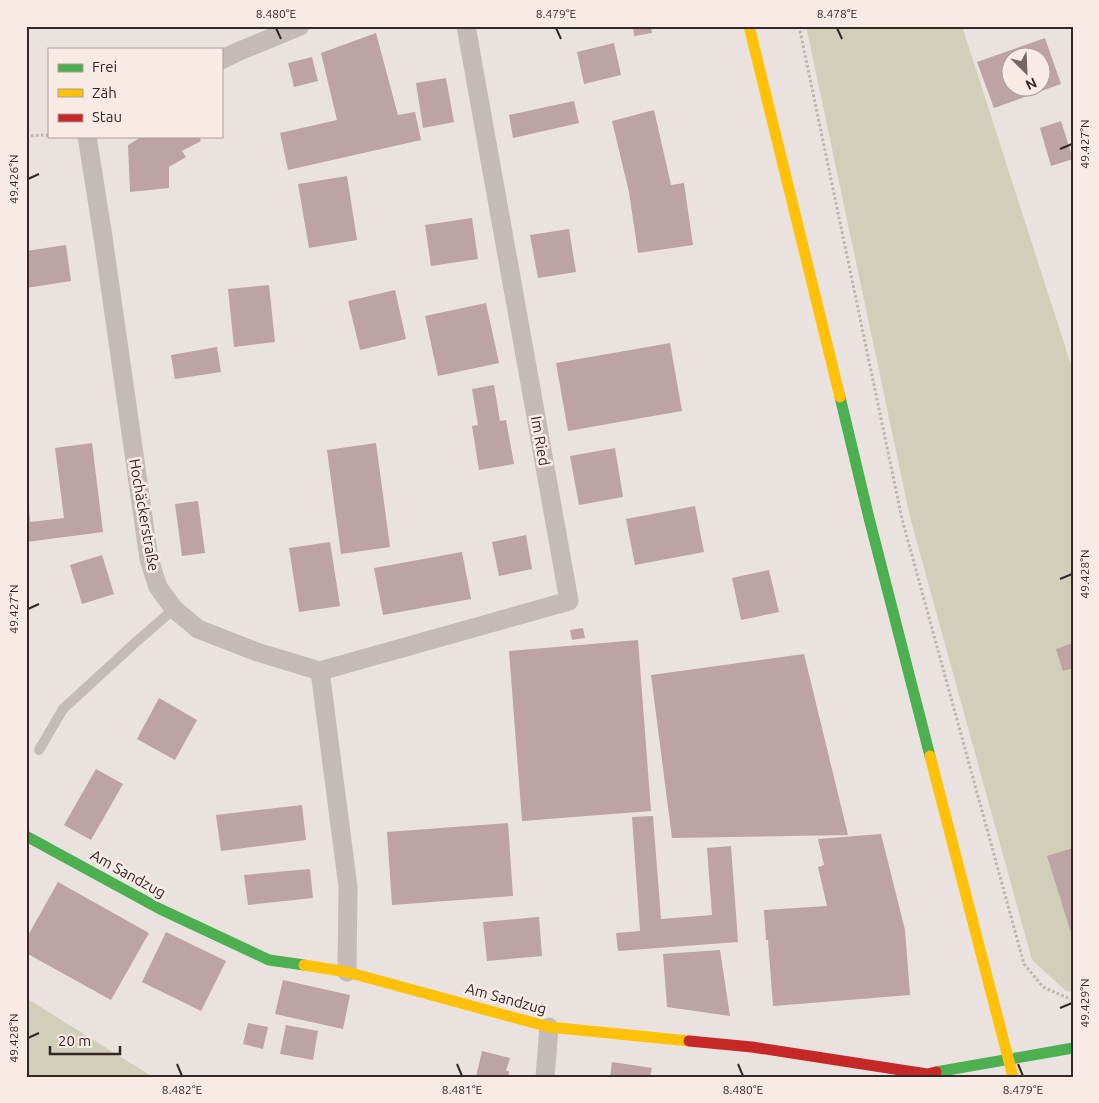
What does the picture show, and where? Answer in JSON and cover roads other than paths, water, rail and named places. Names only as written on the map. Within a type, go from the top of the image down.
[{"type":"street","points":[[222,59],[300,26]]},
{"type":"street","name":"Im Ried","points":[[320,671],[568,601],[466,26]]},
{"type":"street","points":[[749,26],[871,528],[1013,1077]]},
{"type":"street","name":"Hochäckerstraße","points":[[87,138],[105,247],[149,559],[158,587],[174,609],[198,630],[258,652],[320,671]]},
{"type":"street","points":[[320,671],[348,887],[347,972]]},
{"type":"street","name":"Am Sandzug","points":[[26,836],[160,909],[269,960],[347,972],[549,1026],[752,1047],[927,1074],[1073,1048]]},
{"type":"street","points":[[545,1077],[549,1026]]},
{"type":"lane","points":[[38,750],[63,708],[174,609]]}]
